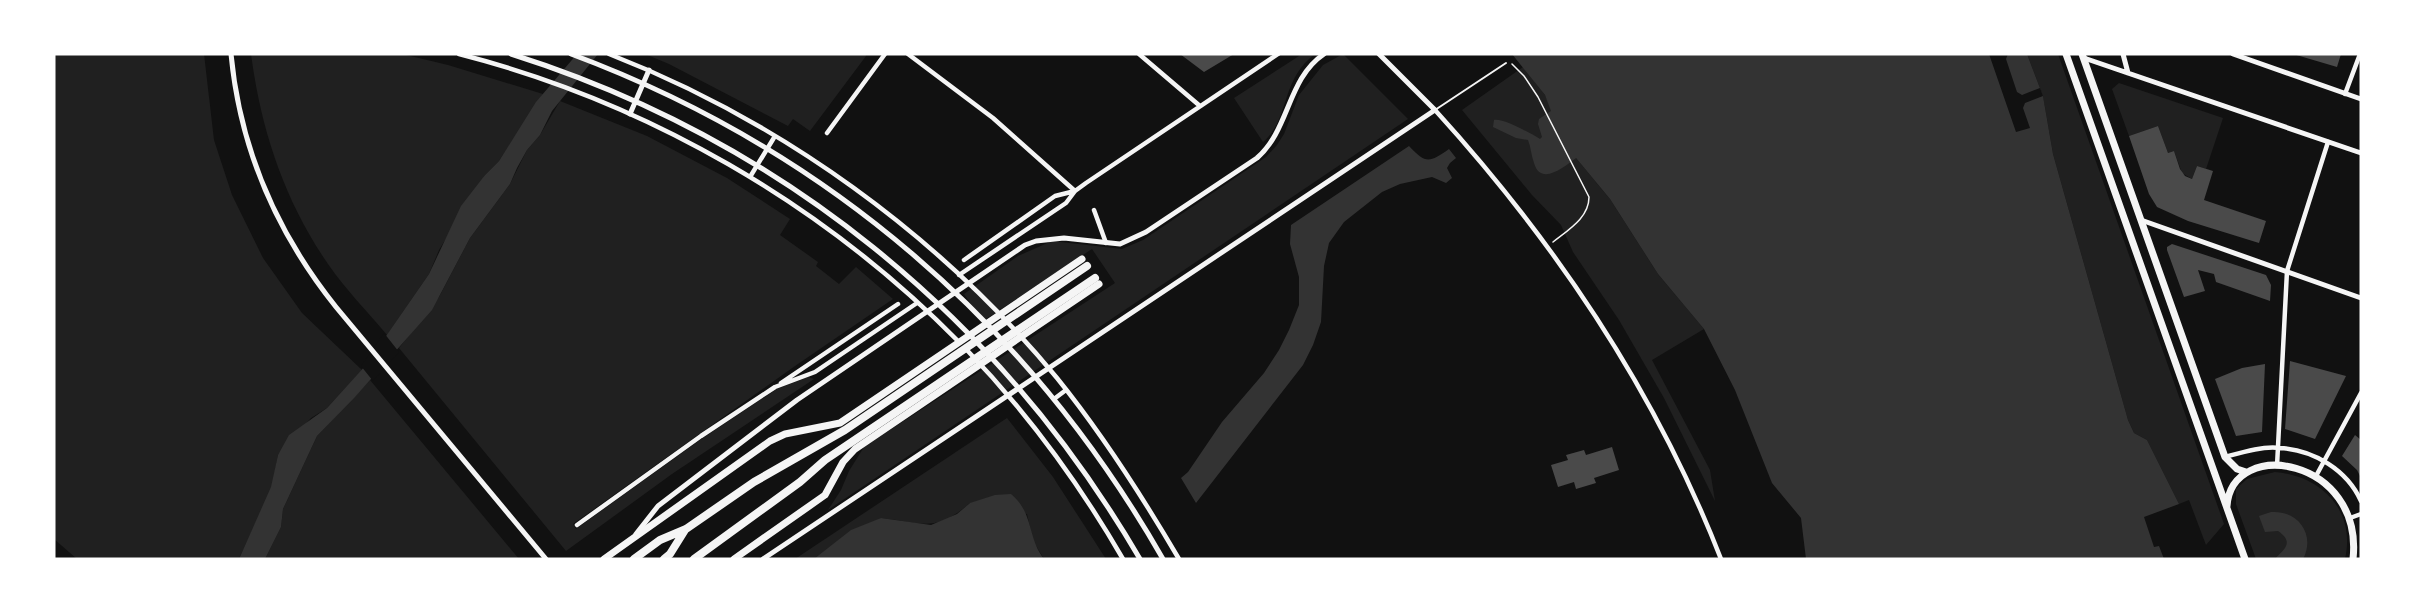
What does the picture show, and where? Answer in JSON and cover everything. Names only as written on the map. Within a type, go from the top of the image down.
[{"type":"highway","points":[[634,559],[660,540],[686,529],[754,482],[844,430],[1087,266]]},
{"type":"highway","points":[[694,559],[800,482],[825,460],[1097,281]]},
{"type":"highway","points":[[664,559],[670,554],[686,529]]},
{"type":"main road","points":[[2066,54],[2245,559]]},
{"type":"main road","points":[[2083,56],[2225,457],[2237,470],[2246,472],[2277,466],[2304,470],[2332,488],[2346,507],[2350,518],[2355,544],[2353,559]]},
{"type":"main road","points":[[604,559],[770,441],[785,434],[840,423],[1082,259]]},
{"type":"main road","points":[[734,559],[825,495],[843,462],[855,449],[1097,281]]},
{"type":"main road","points":[[2227,508],[2230,488],[2246,472]]},
{"type":"street","points":[[231,54],[242,128],[265,194],[304,266],[546,559]]},
{"type":"street","points":[[459,54],[607,104],[677,136],[750,177],[828,228],[918,303],[975,359],[1025,417],[1073,480],[1124,559]]},
{"type":"street","points":[[511,54],[612,91],[689,127],[757,165],[848,226],[934,299],[981,345],[1026,395],[1103,500],[1140,559]]},
{"type":"street","points":[[571,54],[643,83],[726,124],[843,198],[900,242],[952,288],[1044,385],[1107,470],[1161,557],[1172,548]]},
{"type":"street","points":[[609,54],[649,70],[716,103],[775,136],[883,210],[961,277],[1056,377],[1117,459],[1179,559]]},
{"type":"street","points":[[827,133],[869,79],[885,54]]},
{"type":"street","points":[[908,54],[993,118],[1075,190]]},
{"type":"street","points":[[1138,54],[1200,106]]},
{"type":"street","points":[[964,261],[1055,196],[1075,190],[1278,54]]},
{"type":"street","points":[[630,540],[658,506],[789,406],[1025,245],[1036,240],[1064,238],[1120,244],[1135,238],[1257,158],[1272,142],[1301,76],[1313,62],[1324,54]]},
{"type":"street","points":[[1379,54],[1435,110],[1492,175],[1548,246],[1596,316],[1641,391],[1681,468],[1721,559]]},
{"type":"street","points":[[2123,54],[2128,73]]},
{"type":"street","points":[[2233,54],[2361,99]]},
{"type":"street","points":[[2345,94],[2360,54]]},
{"type":"street","points":[[2083,56],[2361,153]]},
{"type":"street","points":[[630,114],[649,70]]},
{"type":"street","points":[[762,559],[1435,110]]},
{"type":"street","points":[[750,177],[775,136]]},
{"type":"street","points":[[2277,466],[2287,271],[2328,142]]},
{"type":"street","points":[[961,277],[1066,203],[1075,190]]},
{"type":"street","points":[[1094,210],[1106,243]]},
{"type":"street","points":[[2141,220],[2361,298]]},
{"type":"street","points":[[775,387],[815,372],[918,303]]},
{"type":"street","points":[[577,525],[701,436],[898,304]]},
{"type":"street","points":[[1054,399],[1066,390]]},
{"type":"street","points":[[2316,476],[2361,393]]},
{"type":"street","points":[[1025,417],[1038,410]]},
{"type":"street","points":[[2225,457],[2278,447],[2307,453],[2324,460],[2344,477],[2361,501]]},
{"type":"street","points":[[2350,518],[2361,514]]},
{"type":"lane","points":[[1435,110],[1506,63]]},
{"type":"path","points":[[1506,63],[1512,64],[1524,76],[1546,112],[1587,194],[1588,206],[1584,215],[1548,246]]},
{"type":"shaded area","points":[[54,54],[204,54],[214,140],[232,195],[263,258],[302,313],[362,370],[327,408],[311,418],[278,455],[272,487],[239,559],[77,559],[54,539]]},
{"type":"shaded area","points":[[251,54],[402,54],[448,65],[543,94],[499,161],[485,175],[439,250],[429,274],[387,335],[335,273],[312,240],[299,215],[268,137]]},
{"type":"shaded area","points":[[577,54],[598,54],[552,111],[540,135],[527,150],[510,184],[470,238],[432,310],[317,436],[283,509],[281,527],[265,559],[239,559],[271,487],[278,455],[289,435],[327,408],[366,365],[429,274],[461,206],[499,161],[536,102]]},
{"type":"shaded area","points":[[645,54],[865,54],[866,56],[810,131],[793,119],[788,126],[669,64]]},
{"type":"shaded area","points":[[1302,54],[1315,54],[1296,76],[1278,123],[1263,142],[1234,98]]},
{"type":"shaded area","points":[[1343,54],[1408,119],[828,510],[864,447],[1115,283],[1092,249],[983,321],[964,294],[1018,256],[1052,241],[1122,249],[1143,240],[1266,157],[1284,134],[1299,95],[1323,65]]},
{"type":"shaded area","points":[[1512,54],[2027,54],[2043,96],[2053,154],[2128,420],[2134,433],[2147,440],[2179,504],[2144,517],[2154,547],[2159,546],[2164,559],[1806,559],[1801,518],[1772,483],[1735,390],[1704,329],[1658,274],[1610,199],[1576,158],[1554,172],[1542,173],[1537,170],[1534,163],[1528,140],[1516,138],[1493,127],[1494,120],[1504,121],[1540,139],[1542,137],[1538,124],[1539,119],[1551,111],[1545,95]]},
{"type":"shaded area","points":[[2027,54],[2058,54],[2224,524],[2206,545],[2189,500],[2179,504],[2147,440],[2134,433],[2128,420],[2053,154],[2043,96]]},
{"type":"shaded area","points":[[1523,67],[1545,95],[1576,158],[1610,199],[1658,274],[1704,329],[1652,360],[1710,470],[1715,501],[1664,398],[1619,320],[1573,252],[1561,225],[1532,195],[1462,110]]},
{"type":"shaded area","points":[[2119,83],[2223,118],[2206,169],[2197,166],[2192,179],[2182,173],[2174,151],[2168,153],[2158,126],[2129,136],[2112,89]]},
{"type":"shaded area","points":[[560,101],[647,136],[727,178],[790,219],[780,235],[818,262],[816,266],[839,284],[856,267],[893,299],[573,524],[576,529],[700,440],[777,389],[808,377],[814,379],[672,474],[566,551],[399,348],[439,297],[470,238],[510,184],[527,150],[540,135]]},
{"type":"shaded area","points":[[1409,146],[1428,160],[1449,149],[1456,158],[1447,168],[1452,178],[1446,183],[1432,177],[1400,184],[1382,192],[1344,222],[1329,243],[1324,266],[1321,322],[1303,365],[1196,503],[1181,478],[1188,472],[1222,422],[1264,373],[1279,350],[1299,305],[1299,277],[1290,244],[1291,225]]},
{"type":"shaded area","points":[[370,380],[519,559],[265,559],[281,527],[283,509],[317,436]]},
{"type":"shaded area","points":[[1007,418],[1053,477],[1106,559],[1044,559],[1033,541],[1027,514],[970,503],[947,519],[928,524],[881,518],[814,559],[795,559]]},
{"type":"shaded area","points":[[2275,472],[2307,481],[2332,499],[2340,511],[2345,526],[2347,542],[2345,559],[2256,559],[2236,504],[2236,489],[2247,479]]},
{"type":"shaded area","points":[[1011,494],[1023,509],[1044,559],[814,559],[851,530],[881,518],[931,525],[957,514],[970,503],[995,495]]},
{"type":"shaded area","points":[[2271,512],[2289,515],[2302,526],[2307,541],[2303,559],[2275,559],[2287,543],[2278,531],[2265,532],[2259,516]]},
{"type":"pier","points":[[1989,54],[2008,54],[2006,59],[2017,92],[2022,95],[2040,88],[2043,96],[2025,103],[2023,108],[2030,128],[2016,132]]},
{"type":"pier","points":[[384,333],[399,352],[373,381],[361,366]]},
{"type":"building","points":[[1180,54],[1234,54],[1204,72]]},
{"type":"building","points":[[2293,54],[2341,54],[2337,67]]},
{"type":"building","points":[[2158,126],[2168,153],[2174,151],[2185,176],[2192,179],[2197,166],[2213,171],[2204,200],[2266,221],[2259,243],[2188,221],[2157,207],[2149,194],[2129,136]]},
{"type":"building","points":[[2172,244],[2266,275],[2271,285],[2270,301],[2216,282],[2214,274],[2198,270],[2205,291],[2184,297],[2167,250],[2167,247]]},
{"type":"building","points":[[2290,361],[2346,376],[2315,439],[2285,429]]},
{"type":"building","points":[[2265,364],[2262,432],[2236,436],[2215,379],[2242,368]]},
{"type":"building","points":[[2355,435],[2361,440],[2361,478],[2357,470],[2342,456]]},
{"type":"building","points":[[1612,447],[1619,470],[1594,478],[1596,483],[1576,489],[1574,482],[1558,487],[1551,465],[1568,460],[1566,455],[1584,450],[1586,455]]}]
